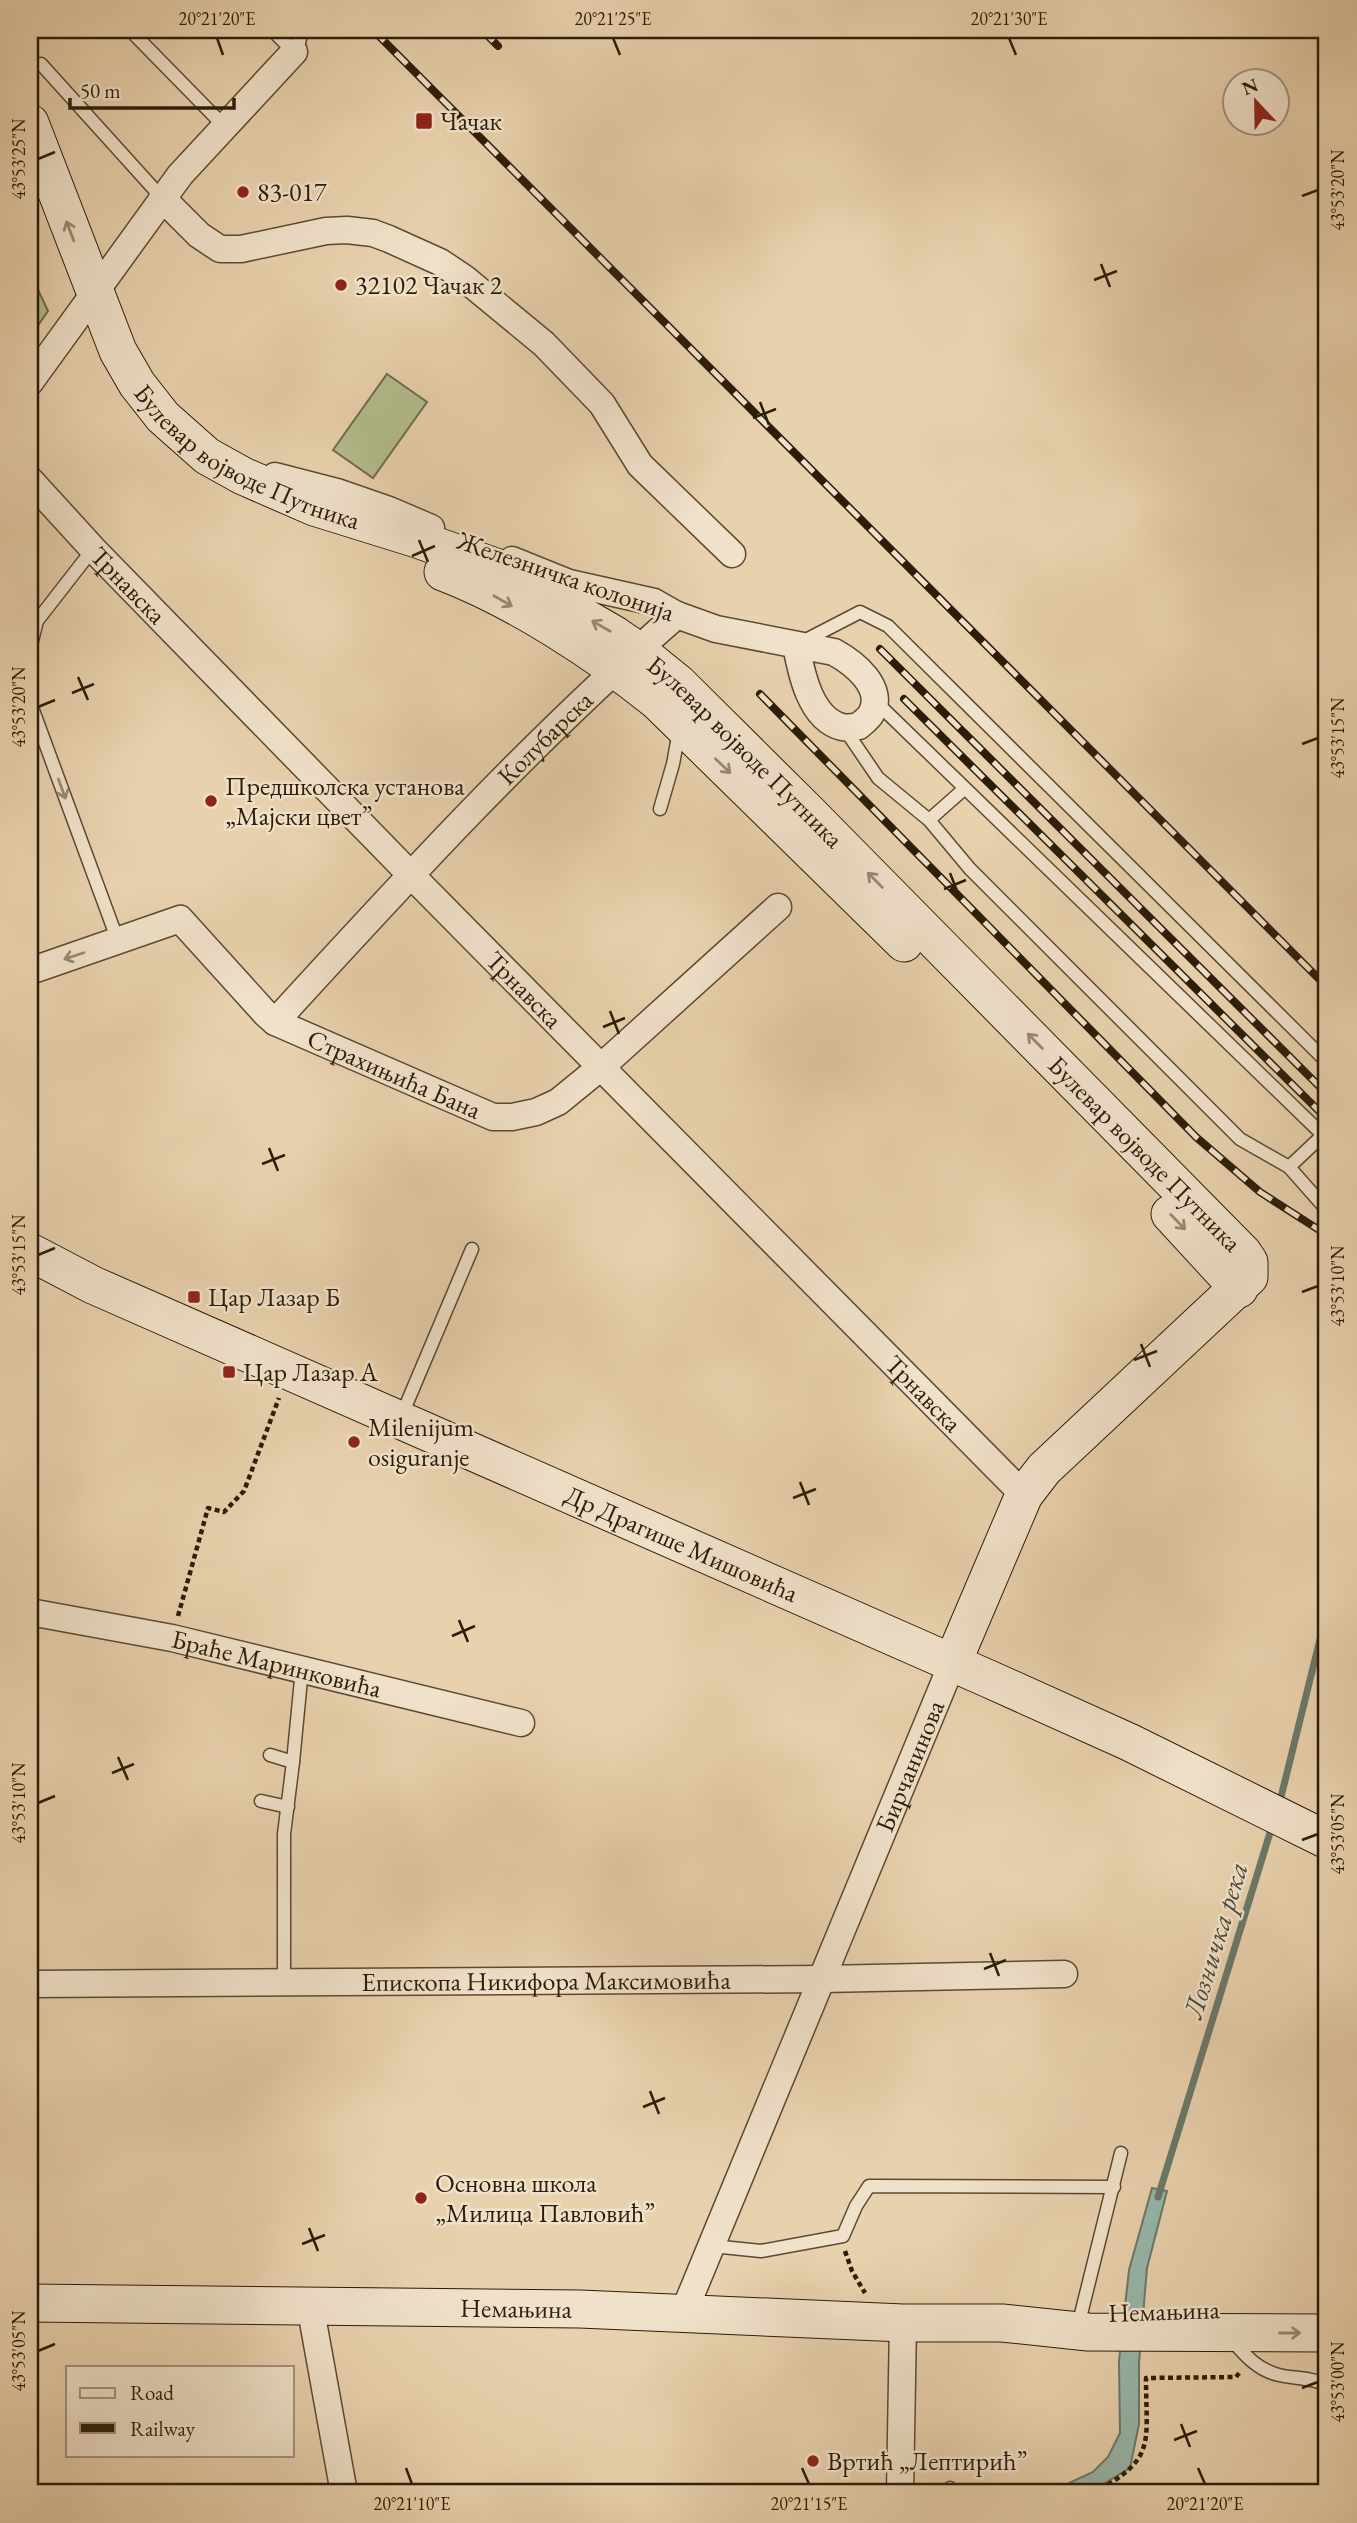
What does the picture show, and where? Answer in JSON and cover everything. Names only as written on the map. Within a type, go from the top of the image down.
[{"type":"main road","points":[[30,123],[91,298]]},
{"type":"main road","points":[[30,195],[91,298]]},
{"type":"main road","name":"Булевар војводе Путника","points":[[91,298],[104,367],[159,441],[210,485],[268,510],[334,531],[473,583],[564,635],[627,659],[678,684],[1243,1253],[1249,1262],[1249,1277],[1239,1289],[1202,1247],[905,944],[657,701],[627,659]]},
{"type":"main road","name":"Др Драгише Мишовића","points":[[31,1251],[93,1285],[1129,1742],[1327,1840]]},
{"type":"main road","name":"Бирчанинова","points":[[953,1664],[1024,1495],[1044,1469],[1239,1289]]},
{"type":"main road","name":"Немањина","points":[[30,2303],[580,2309],[903,2323],[1002,2323],[1087,2332],[1327,2333]]},
{"type":"main road","name":"Немањина","points":[[1002,2323],[1140,2309],[1327,2308]]},
{"type":"street","points":[[30,382],[162,198],[224,126],[291,39]]},
{"type":"street","points":[[162,198],[199,235],[220,249],[241,249],[327,231],[347,230],[373,233],[440,262],[464,278],[544,344],[602,404],[640,465],[732,554]]},
{"type":"street","name":"Железничка колонија","points":[[91,298],[160,397],[200,431],[233,453],[276,476],[337,492],[389,510],[569,583],[654,602],[677,615],[716,629],[834,652],[849,661],[871,686],[875,701]]},
{"type":"street","name":"Трнавска","points":[[30,480],[93,550],[410,874],[1024,1495]]},
{"type":"street","name":"Колубарска","points":[[275,1022],[410,874],[627,659],[677,615]]},
{"type":"street","points":[[796,645],[800,667],[816,706],[829,721],[844,728],[859,726],[870,715],[875,701]]},
{"type":"street","name":"Страхињића Бана","points":[[30,971],[180,919],[275,1022],[493,1117],[512,1117],[536,1112],[558,1101],[601,1067],[778,907]]},
{"type":"street","name":"Браће Маринковића","points":[[30,1612],[172,1637],[521,1723]]},
{"type":"street","name":"Бирчанинова","points":[[683,2314],[953,1664]]},
{"type":"street","name":"Епископа Никифора Максимовића","points":[[30,1984],[823,1979],[1064,1974]]},
{"type":"street","points":[[310,2305],[345,2493]]},
{"type":"street","points":[[900,2493],[903,2323]]},
{"type":"lane","points":[[130,30],[224,126]]},
{"type":"lane","points":[[41,64],[162,198]]},
{"type":"lane","points":[[30,649],[37,621],[93,550]]},
{"type":"lane","points":[[796,645],[860,612],[888,626],[1327,1062]]},
{"type":"lane","points":[[875,701],[1323,1135],[1289,1167]]},
{"type":"lane","points":[[30,702],[118,942]]},
{"type":"lane","points":[[660,809],[673,764],[680,724]]},
{"type":"lane","points":[[844,728],[878,778],[929,820],[970,869],[1240,1139],[1289,1167],[1327,1210]]},
{"type":"lane","points":[[929,820],[964,789]]},
{"type":"lane","points":[[400,1420],[472,1249]]},
{"type":"lane","points":[[284,1982],[284,1846],[302,1669]]},
{"type":"lane","points":[[270,1755],[293,1762]]},
{"type":"lane","points":[[261,1801],[288,1807]]},
{"type":"lane","points":[[1081,2314],[1121,2153]]},
{"type":"lane","points":[[712,2246],[761,2251],[844,2236],[856,2206],[869,2186],[1114,2187]]},
{"type":"lane","points":[[1226,2333],[1250,2360],[1277,2375],[1316,2380],[1327,2385]]},
{"type":"path","points":[[172,1637],[208,1508],[224,1513],[244,1492],[281,1392]]},
{"type":"path","points":[[844,2236],[846,2255],[867,2297]]},
{"type":"path","points":[[1093,2493],[1120,2479],[1133,2468],[1141,2456],[1146,2438],[1146,2378],[1236,2377],[1250,2360]]},
{"type":"green space","points":[[30,273],[48,311],[30,337]]},
{"type":"green space","points":[[387,374],[427,402],[373,478],[333,450]]},
{"type":"shaded area","points":[[1152,2188],[1167,2191],[1147,2268],[1139,2363],[1139,2424],[1130,2468],[1088,2493],[1059,2493],[1069,2483],[1093,2472],[1108,2457],[1120,2433],[1119,2361],[1129,2270]]},
{"type":"waterway","name":"Лозничка река","points":[[1279,1805],[1327,1611]]},
{"type":"waterway","name":"Лозничка река","points":[[1158,2197],[1273,1823]]},
{"type":"railway","points":[[373,30],[1327,987]]},
{"type":"railway","points":[[482,30],[498,46]]},
{"type":"railway","points":[[880,649],[1327,1094]]},
{"type":"railway","points":[[760,694],[1196,1137],[1260,1192],[1327,1235]]},
{"type":"railway","points":[[904,699],[1327,1119]]},
{"type":"place","name":"Чачак","points":[[424,121]]},
{"type":"place","name":"83-017","points":[[243,192]]},
{"type":"place","name":"32102 Чачак 2","points":[[341,285]]},
{"type":"place","name":"Предшколска установа „Мајски цвет”","points":[[211,801]]},
{"type":"place","name":"Цар Лазар Б","points":[[194,1297]]},
{"type":"place","name":"Цар Лазар А","points":[[229,1372]]},
{"type":"place","name":"Milenijum osiguranje","points":[[354,1442]]},
{"type":"place","name":"Основна школа „Милица Павловић”","points":[[421,2198]]},
{"type":"place","name":"Вртић „Лептирић”","points":[[813,2461]]}]
